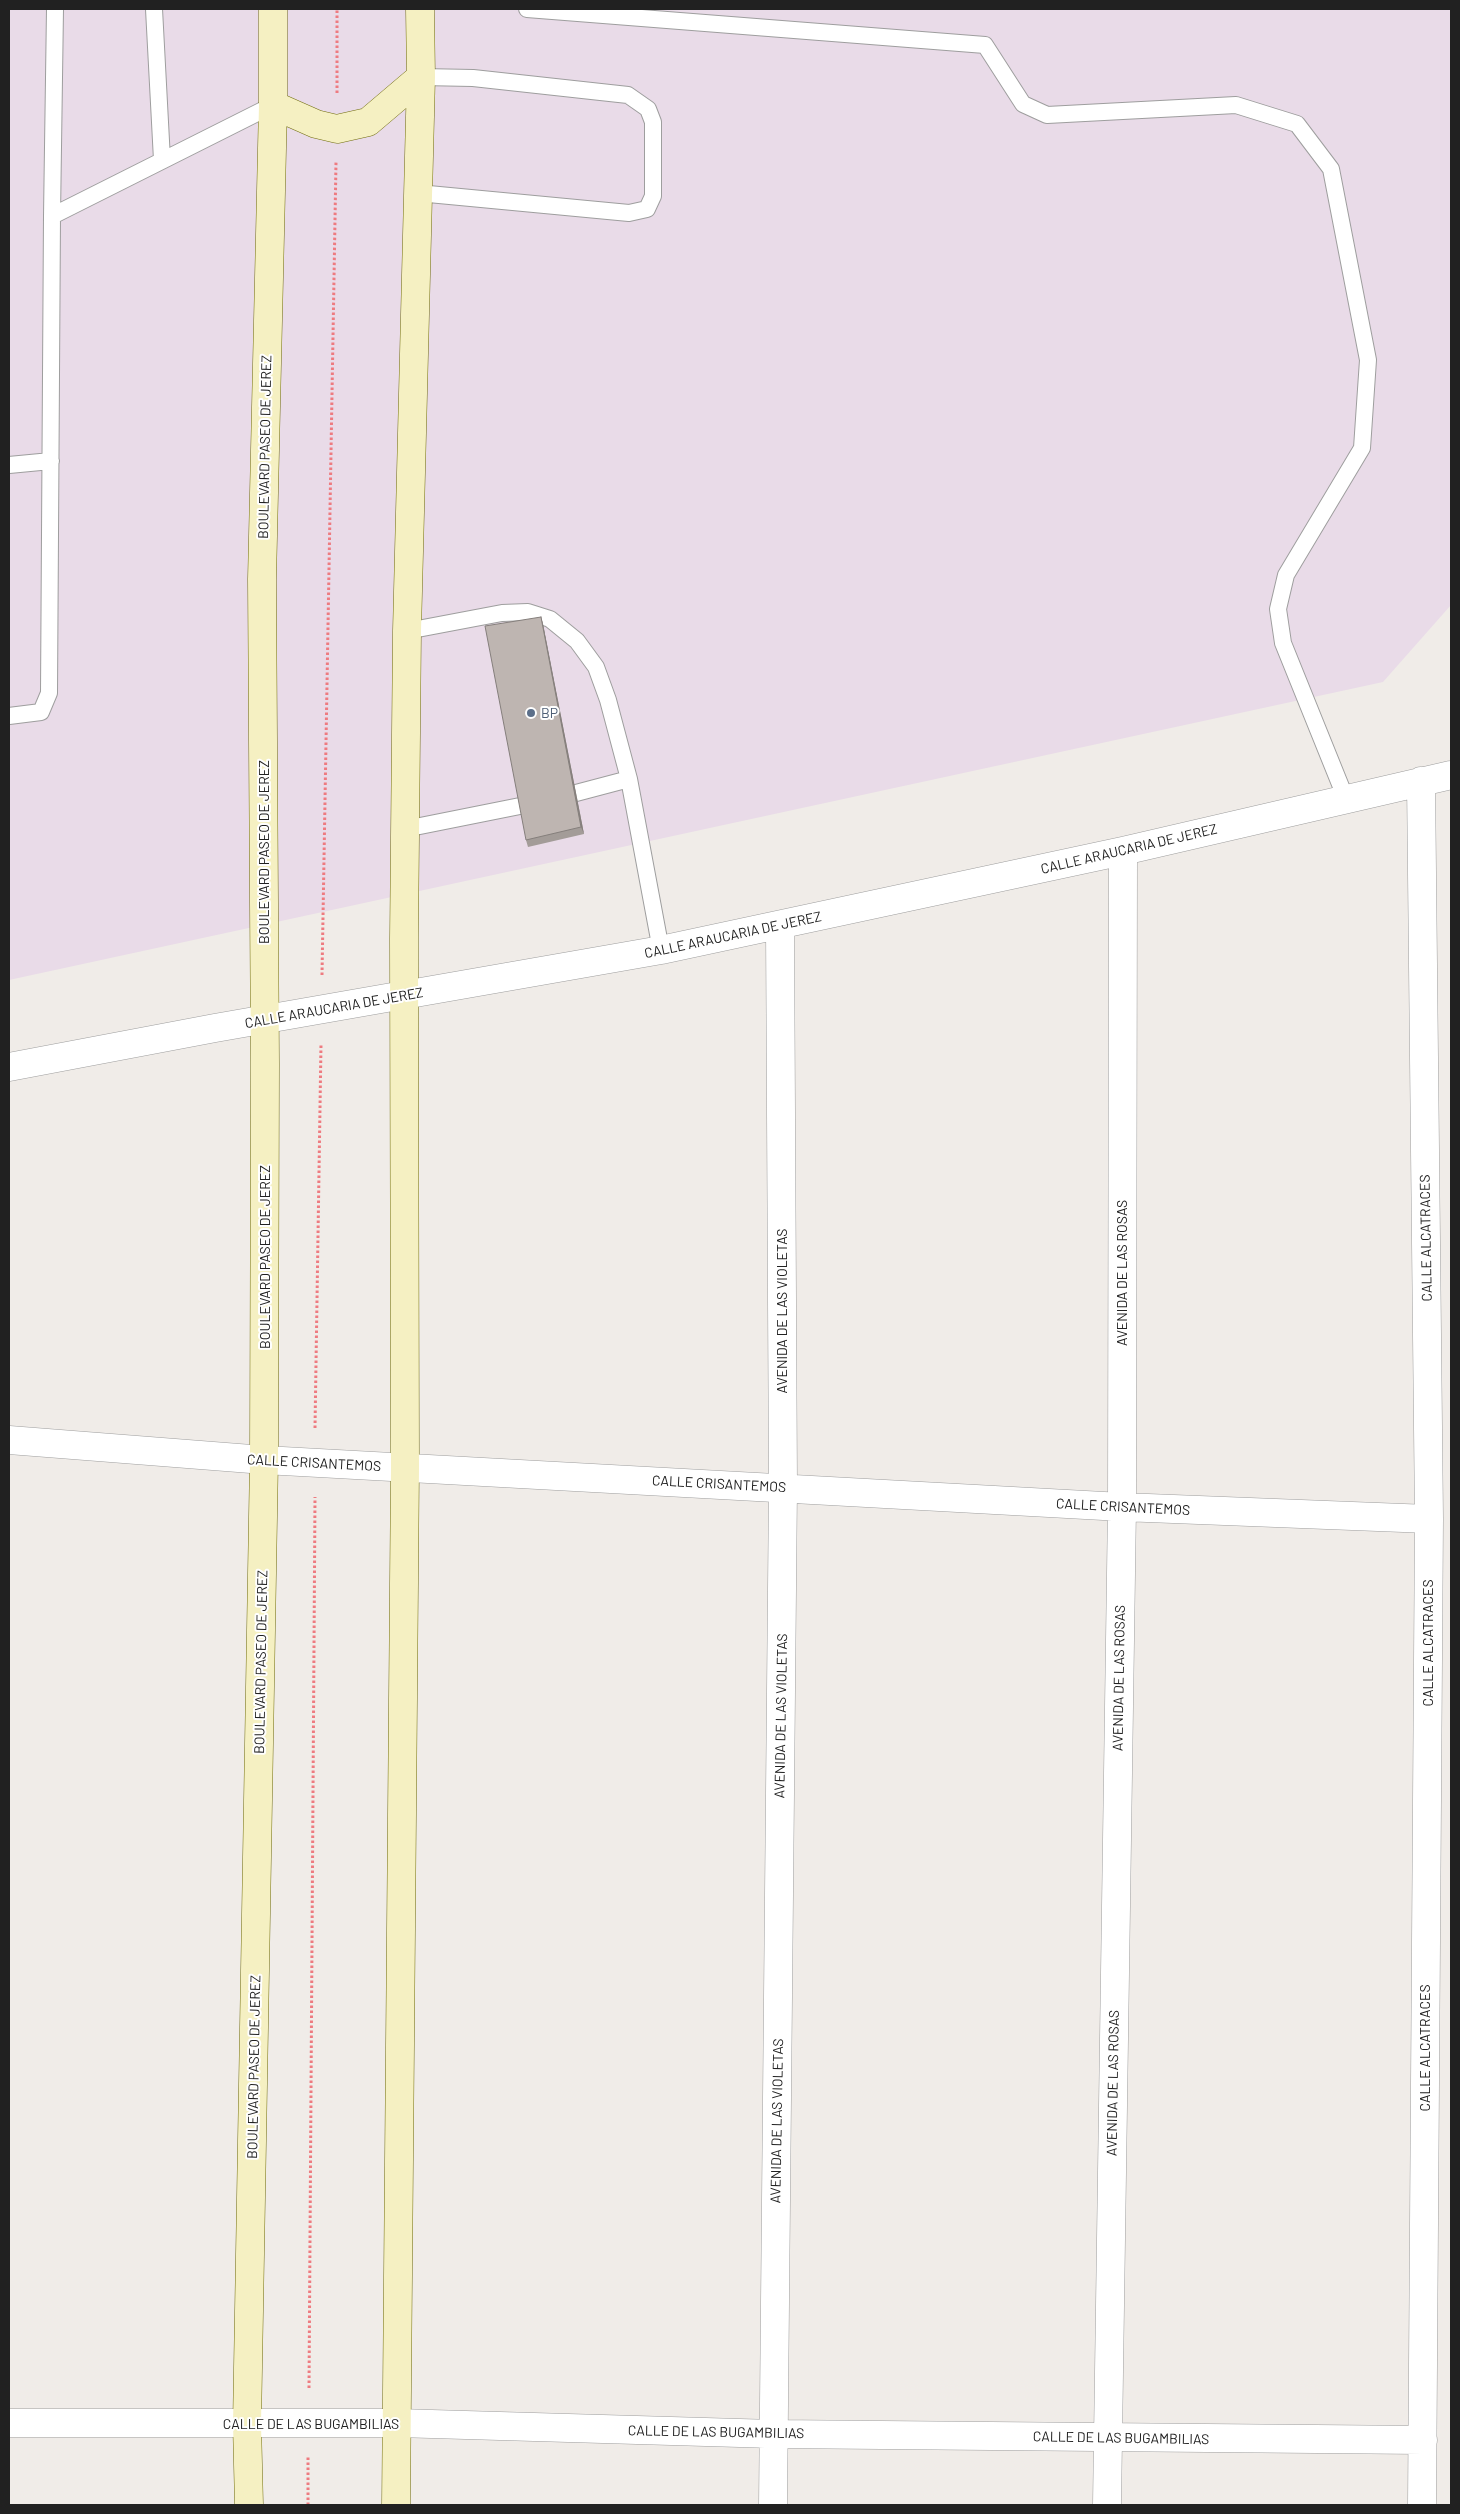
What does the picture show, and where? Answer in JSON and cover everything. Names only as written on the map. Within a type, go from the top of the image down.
[{"type":"main road","name":"BOULEVARD PASEO DE JEREZ","points":[[249,2505],[247,2424],[264,1460],[262,579],[273,105],[272,9]]},
{"type":"main road","points":[[396,2505],[405,1468],[405,829],[407,631],[421,77],[420,9]]},
{"type":"main road","points":[[273,105],[316,124],[337,129],[368,122],[421,77]]},
{"type":"street","name":"CALLE ARAUCARIA DE JEREZ","points":[[9,1067],[264,1019],[405,996],[660,950],[780,926],[1123,852],[1436,778]]},
{"type":"street","name":"CALLE ALCATRACES","points":[[1422,2505],[1436,778]]},
{"type":"street","name":"AVENIDA DE LAS ROSAS","points":[[1107,2505],[1122,1507],[1123,852]]},
{"type":"street","name":"AVENIDA DE LAS VIOLETAS","points":[[773,2505],[783,1487],[780,926]]},
{"type":"street","name":"CALLE CRISANTEMOS","points":[[9,1440],[315,1463],[783,1487],[1122,1507],[1429,1519]]},
{"type":"street","name":"CALLE DE LAS BUGAMBILIAS","points":[[9,2422],[397,2423],[774,2434],[1423,2440]]},
{"type":"lane","points":[[9,716],[41,712],[49,693],[55,9]]},
{"type":"lane","points":[[154,9],[162,160]]},
{"type":"lane","points":[[527,9],[985,45],[1023,104],[1047,115],[1236,105],[1298,124],[1331,169],[1368,360],[1362,448],[1286,575],[1278,609],[1283,643],[1346,799]]},
{"type":"lane","points":[[418,193],[629,213],[647,208],[653,196],[653,122],[648,109],[628,94],[473,78],[421,77]]},
{"type":"lane","points":[[52,216],[273,105]]},
{"type":"lane","points":[[9,465],[51,461]]},
{"type":"lane","points":[[407,631],[502,613],[528,612],[550,619],[577,641],[596,667],[608,700],[629,779],[660,950]]},
{"type":"lane","points":[[576,793],[629,779]]},
{"type":"lane","points":[[405,829],[520,806]]},
{"type":"path","points":[[308,2505],[315,1463],[337,129],[337,9]]},
{"type":"shaded area","points":[[9,9],[1451,9],[1451,605],[1383,682],[9,980]]},
{"type":"building","name":"BP","points":[[541,617],[581,827],[526,840],[485,626]]},
{"type":"place","name":"BP","points":[[531,713]]}]
